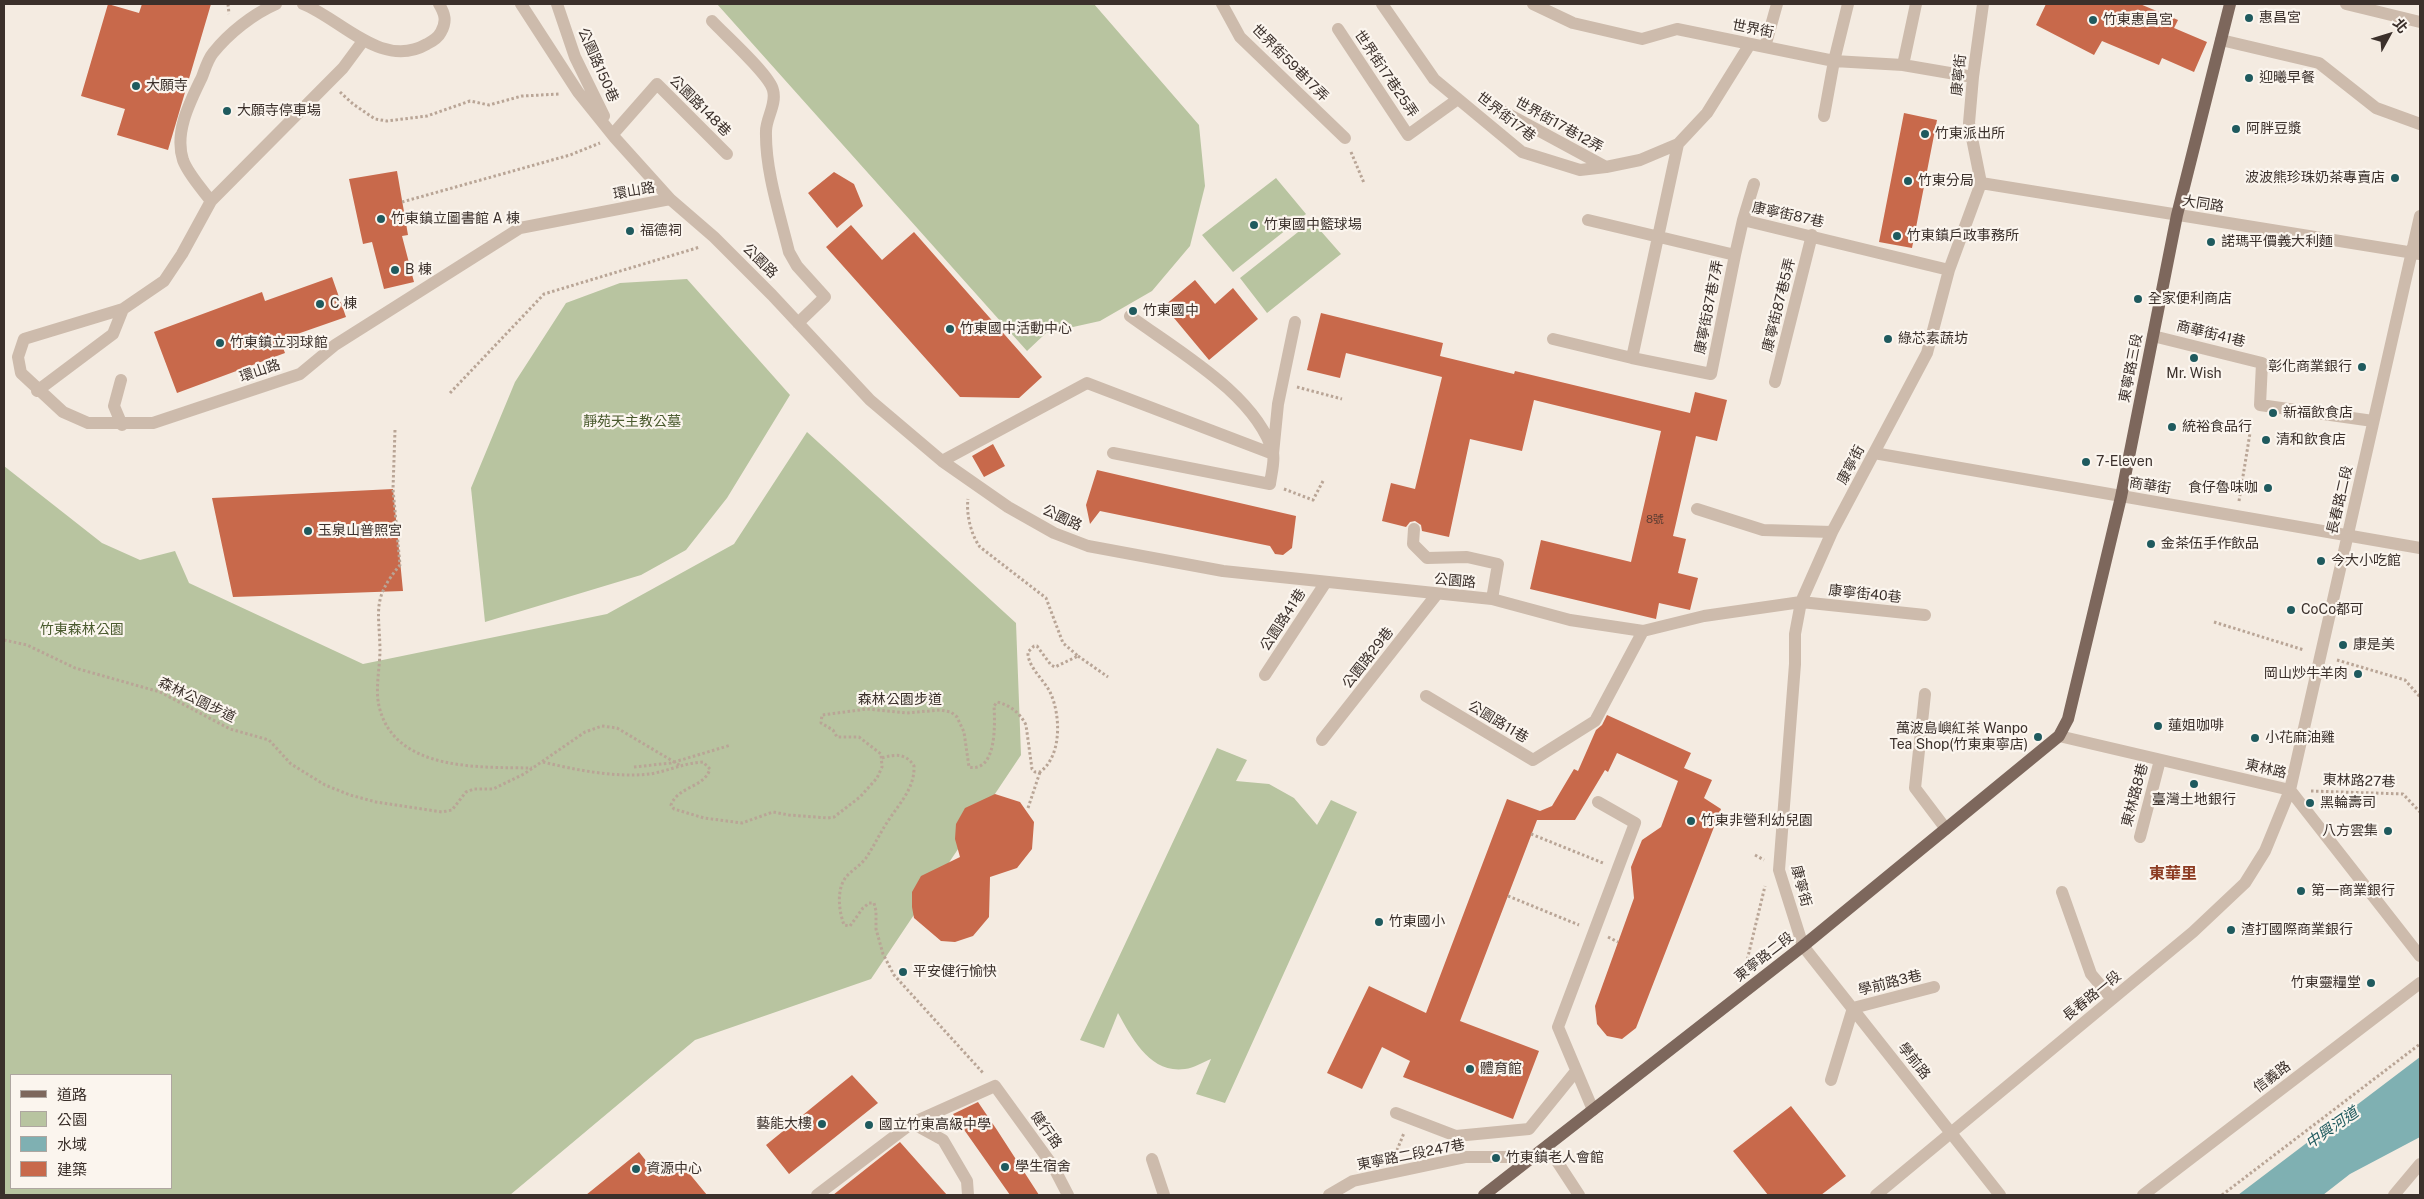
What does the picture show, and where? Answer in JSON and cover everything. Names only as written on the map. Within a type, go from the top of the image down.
[{"type":"main road","name":"東寧路三段","points":[[2059,736],[2068,718],[2121,497],[2176,215],[2230,4]]},
{"type":"main road","name":"東寧路二段","points":[[1484,1195],[1804,946],[2059,736]]},
{"type":"street","points":[[211,201],[183,162],[180,148],[182,129],[188,108],[211,55],[224,41],[246,23],[276,4]]},
{"type":"street","points":[[303,4],[323,14],[360,45],[404,50],[420,48],[440,35],[445,24],[444,14],[439,4]]},
{"type":"street","name":"公園路","points":[[521,4],[578,92],[614,136],[670,199],[719,242],[870,400],[942,461],[1008,507],[1054,533],[1088,546],[1223,571],[1492,599],[1570,620],[1643,631],[1704,616],[1801,602]]},
{"type":"street","name":"公園路150巷","points":[[557,4],[574,56],[614,136]]},
{"type":"street","name":"世界街59巷17弄","points":[[1222,4],[1240,37],[1345,138]]},
{"type":"street","name":"世界街17巷","points":[[1382,4],[1434,79],[1522,152],[1580,170],[1606,168],[1640,160],[1678,144],[1707,113],[1750,44]]},
{"type":"street","name":"世界街","points":[[1533,4],[1573,22],[1642,38],[1677,29],[1834,61],[1903,65],[1973,77]]},
{"type":"street","points":[[1765,47],[1777,4]]},
{"type":"street","points":[[1824,116],[1834,61],[1848,4]]},
{"type":"street","points":[[1903,65],[1916,4]]},
{"type":"street","name":"康寧街","points":[[1804,946],[1779,870],[1795,664],[1795,634],[1801,602],[1832,532],[1926,353],[1949,270],[1981,183],[1969,123],[1983,4]]},
{"type":"street","points":[[2346,4],[2420,22]]},
{"type":"street","points":[[712,21],[765,77],[773,90],[773,104],[765,130],[767,157],[789,252],[797,266],[825,297],[798,323]]},
{"type":"street","name":"世界街17巷25弄","points":[[1338,29],[1408,135],[1458,99]]},
{"type":"street","points":[[2221,40],[2319,63],[2376,108],[2420,124]]},
{"type":"street","name":"環山路","points":[[360,45],[329,82],[211,201],[182,254],[164,281],[123,309],[24,340],[18,357],[21,373],[37,391],[62,412],[88,423],[122,425],[153,423],[300,374],[334,345],[520,228],[670,199]]},
{"type":"street","name":"公園路148巷","points":[[614,136],[656,84],[727,154]]},
{"type":"street","name":"世界街17巷12弄","points":[[1497,108],[1606,168]]},
{"type":"street","points":[[1553,339],[1632,358],[1660,236],[1678,144]]},
{"type":"street","name":"大同路","points":[[1981,183],[2416,253]]},
{"type":"street","points":[[1743,220],[1754,184]]},
{"type":"street","name":"長春路二段","points":[[2290,790],[2373,421],[2416,253],[2420,216]]},
{"type":"street","points":[[1588,220],[1735,255]]},
{"type":"street","name":"康寧街87巷","points":[[1735,255],[1743,220],[1812,235],[1949,270]]},
{"type":"street","name":"康寧街87巷5弄","points":[[1776,382],[1812,235]]},
{"type":"street","name":"康寧街87巷7弄","points":[[1632,358],[1711,374],[1735,255]]},
{"type":"street","points":[[37,391],[113,334],[123,309]]},
{"type":"street","points":[[1130,316],[1219,382],[1257,419],[1273,454]]},
{"type":"street","points":[[1113,453],[1270,484],[1278,404],[1295,322]]},
{"type":"street","name":"商華街41巷","points":[[2153,336],[2262,362],[2260,405],[2373,421]]},
{"type":"street","points":[[121,380],[114,406],[122,425]]},
{"type":"street","points":[[942,461],[1087,383],[1273,454]]},
{"type":"street","name":"商華街","points":[[1874,453],[2420,548]]},
{"type":"street","points":[[1698,509],[1763,530],[1832,532]]},
{"type":"street","points":[[1414,529],[1413,544],[1427,558],[1467,557],[1498,564],[1492,599]]},
{"type":"street","name":"公園路41巷","points":[[1265,675],[1326,582]]},
{"type":"street","name":"公園路29巷","points":[[1322,740],[1437,594]]},
{"type":"street","name":"康寧街40巷","points":[[1801,602],[1925,615]]},
{"type":"street","name":"公園路11巷","points":[[1426,696],[1533,760],[1595,721],[1643,631]]},
{"type":"street","points":[[1925,694],[1916,788],[1946,829]]},
{"type":"street","name":"東林路","points":[[2059,736],[2290,790],[2420,956]]},
{"type":"street","name":"東林路8巷","points":[[2140,838],[2160,760]]},
{"type":"street","name":"長春路一段","points":[[1876,1195],[2193,932],[2245,883],[2266,851],[2290,790]]},
{"type":"street","points":[[1593,1110],[1558,1027],[1593,930],[1635,823],[1598,802]]},
{"type":"street","points":[[2062,892],[2090,974],[2112,999]]},
{"type":"street","name":"學前路","points":[[1804,946],[2000,1195]]},
{"type":"street","name":"信義路","points":[[2143,1195],[2420,983]]},
{"type":"street","name":"學前路3巷","points":[[1853,1008],[1934,987]]},
{"type":"street","points":[[1831,1080],[1853,1008]]},
{"type":"street","points":[[1396,1113],[1456,1136],[1529,1129],[1576,1070]]},
{"type":"street","points":[[817,1195],[912,1123],[995,1086]]},
{"type":"street","name":"健行路","points":[[995,1086],[1053,1166],[1068,1195]]},
{"type":"street","points":[[912,1123],[943,1140],[967,1181],[968,1195]]},
{"type":"street","points":[[1547,1146],[1579,1195]]},
{"type":"street","name":"東寧路二段247巷","points":[[1329,1195],[1353,1181],[1466,1157],[1532,1157]]},
{"type":"street","points":[[1152,1159],[1164,1195]]},
{"type":"street","points":[[2394,1195],[2420,1164]]},
{"type":"path","points":[[329,82],[353,104],[376,119],[388,121],[427,116],[470,101],[489,105],[522,96],[578,92]]},
{"type":"path","points":[[402,202],[570,155],[614,136]]},
{"type":"path","points":[[1345,138],[1364,183]]},
{"type":"path","points":[[450,393],[544,294],[719,242]]},
{"type":"path","points":[[1282,383],[1342,399]]},
{"type":"path","points":[[395,430],[393,489],[400,565],[386,582],[378,605],[379,706],[388,726],[401,742],[416,754],[431,759],[462,764],[533,768]]},
{"type":"path","points":[[2236,516],[2250,433]]},
{"type":"path","points":[[1270,484],[1313,500],[1323,480]]},
{"type":"path","points":[[974,483],[967,501],[969,520],[976,542],[980,548],[1046,598],[1063,643],[1108,677]]},
{"type":"path","points":[[2214,622],[2405,680],[2420,697]]},
{"type":"path","name":"森林公園步道","points":[[4,640],[27,645],[75,668],[102,674],[167,695],[230,729],[247,732],[269,740],[291,764],[325,785],[350,796],[376,802],[442,812],[452,810],[466,792],[474,789],[493,789],[543,762],[585,732],[610,725],[680,766]]},
{"type":"path","points":[[1028,808],[1040,772],[1049,764],[1052,756],[1057,740],[1057,721],[1055,706],[1050,693],[1032,665],[1028,652],[1034,646],[1037,646],[1050,665],[1055,667],[1078,656]]},
{"type":"path","name":"森林公園步道","points":[[882,758],[878,751],[856,736],[837,737],[833,730],[821,723],[822,715],[868,709],[906,713],[940,710],[951,712],[957,717],[964,732],[969,767],[977,768],[982,767],[989,758],[995,716],[994,706],[997,702],[1018,713],[1026,724],[1032,769],[1035,772],[1040,772]]},
{"type":"path","points":[[634,766],[676,762],[731,746]]},
{"type":"path","points":[[543,762],[568,768],[614,774],[648,774],[702,762],[710,768],[708,775],[700,782],[678,794],[673,800],[672,808],[704,818],[742,823],[773,812],[789,816],[834,817],[860,797],[878,778],[882,767],[882,758],[895,754],[907,758],[914,766],[914,776],[897,811],[890,818],[866,858],[846,877],[842,884],[839,905],[842,918],[844,925],[850,926],[863,908],[869,903],[874,903],[876,929],[883,954],[894,974],[995,1086]]},
{"type":"path","name":"東林路27巷","points":[[2290,790],[2403,794],[2420,812]]},
{"type":"path","points":[[1531,834],[1617,869]]},
{"type":"path","points":[[1738,976],[1745,969],[1766,883]]},
{"type":"path","points":[[1508,896],[1618,942]]},
{"type":"path","points":[[2222,1195],[2420,1044]]},
{"type":"path","points":[[1395,1171],[1395,1153],[1411,1119]]},
{"type":"green space","points":[[717,4],[1094,4],[1199,125],[1205,186],[1190,246],[1152,291],[1100,321],[1046,333],[1027,351]]},
{"type":"green space","name":"竹東國中籃球場","points":[[1276,178],[1306,214],[1233,272],[1202,235]]},
{"type":"green space","name":"竹東國中籃球場","points":[[1312,221],[1341,254],[1267,313],[1240,278]]},
{"type":"green space","name":"靜苑天主教公墓","points":[[687,279],[790,395],[727,498],[686,550],[641,575],[485,622],[471,488],[515,382],[566,303],[620,283]]},
{"type":"green space","name":"竹東森林公園","points":[[807,432],[1016,623],[1021,755],[871,979],[695,1040],[510,1195],[4,1195],[4,466],[102,543],[140,560],[175,551],[189,583],[363,664],[607,614],[734,544]]},
{"type":"green space","points":[[1217,748],[1247,760],[1236,781],[1269,784],[1294,798],[1317,825],[1331,800],[1357,812],[1225,1103],[1196,1094],[1211,1059],[1185,1069],[1173,1069],[1162,1066],[1152,1060],[1136,1043],[1118,1013],[1104,1048],[1080,1040]]},
{"type":"water","name":"中興河道","points":[[2420,1057],[2420,1137],[2350,1174],[2323,1195],[2238,1195]]},
{"type":"building","name":"大願寺","points":[[108,4],[139,13],[142,4],[211,4],[168,150],[117,135],[125,109],[81,96]]},
{"type":"building","points":[[2046,4],[2140,4],[2178,20],[2174,28],[2207,42],[2194,72],[2162,58],[2159,65],[2102,41],[2094,55],[2036,25]]},
{"type":"building","name":"竹東分局","points":[[1904,113],[1937,120],[1912,248],[1879,242]]},
{"type":"building","name":"竹東鎮立圖書館 A 棟","points":[[397,171],[408,235],[402,236],[414,282],[384,289],[372,242],[363,244],[349,179]]},
{"type":"building","points":[[834,172],[854,184],[863,206],[837,228],[808,193]]},
{"type":"building","name":"竹東國中活動中心","points":[[851,225],[882,260],[914,232],[1042,377],[1019,398],[960,397],[826,247]]},
{"type":"building","name":"竹東鎮立羽球館","points":[[332,277],[346,317],[280,340],[285,353],[177,393],[154,332],[262,292],[265,301]]},
{"type":"building","points":[[1195,280],[1215,304],[1233,288],[1258,319],[1209,360],[1164,306]]},
{"type":"building","points":[[1321,313],[1443,343],[1440,356],[1514,374],[1515,371],[1690,413],[1695,392],[1727,400],[1717,441],[1696,436],[1673,536],[1686,539],[1678,573],[1698,578],[1690,610],[1659,603],[1656,619],[1530,589],[1541,540],[1631,562],[1661,431],[1534,400],[1522,451],[1470,439],[1449,537],[1422,531],[1421,525],[1415,521],[1410,522],[1406,527],[1382,521],[1391,483],[1415,489],[1442,377],[1346,353],[1340,378],[1307,370]]},
{"type":"building","points":[[993,444],[1005,466],[984,477],[972,456]]},
{"type":"building","points":[[1097,470],[1296,516],[1292,548],[1283,555],[1275,554],[1270,546],[1100,511],[1090,524],[1086,505]]},
{"type":"building","name":"玉泉山普照宮","points":[[393,489],[403,591],[233,597],[212,498]]},
{"type":"building","points":[[1607,715],[1691,753],[1684,768],[1712,780],[1704,798],[1721,809],[1636,1028],[1622,1039],[1607,1036],[1597,1024],[1595,1006],[1634,898],[1631,867],[1642,840],[1661,827],[1678,781],[1617,753],[1608,772],[1605,770],[1575,820],[1537,820],[1460,1021],[1539,1051],[1513,1119],[1403,1077],[1410,1061],[1382,1047],[1362,1089],[1327,1073],[1369,986],[1426,1013],[1507,799],[1540,811],[1552,806],[1574,769],[1578,771],[1596,730],[1602,725]]},
{"type":"building","points":[[995,794],[1020,802],[1034,822],[1032,849],[1017,868],[990,877],[989,917],[973,936],[955,942],[941,941],[914,918],[912,892],[921,876],[960,857],[955,839],[956,824],[965,808]]},
{"type":"building","name":"藝能大樓","points":[[852,1075],[878,1103],[789,1174],[766,1145]]},
{"type":"building","name":"學生宿舍","points":[[978,1102],[1039,1195],[1010,1195],[953,1114]]},
{"type":"building","points":[[1791,1106],[1846,1176],[1821,1195],[1768,1195],[1733,1151]]},
{"type":"building","points":[[900,1142],[947,1195],[833,1195],[891,1149]]},
{"type":"building","name":"資源中心","points":[[639,1152],[659,1177],[679,1161],[707,1195],[586,1195]]},
{"type":"place","name":"惠昌宮","points":[[2249,18]]},
{"type":"place","name":"竹東惠昌宮","points":[[2093,20]]},
{"type":"place","name":"迎曦早餐","points":[[2249,78]]},
{"type":"place","name":"大願寺","points":[[136,86]]},
{"type":"place","name":"大願寺停車場","points":[[227,111]]},
{"type":"place","name":"阿胖豆漿","points":[[2236,129]]},
{"type":"place","name":"竹東派出所","points":[[1925,134]]},
{"type":"place","name":"波波熊珍珠奶茶專賣店","points":[[2395,178]]},
{"type":"place","name":"竹東分局","points":[[1908,181]]},
{"type":"place","name":"竹東鎮立圖書館 A 棟","points":[[381,219]]},
{"type":"place","name":"竹東國中籃球場","points":[[1254,225]]},
{"type":"place","name":"福德祠","points":[[630,231]]},
{"type":"place","name":"竹東鎮戶政事務所","points":[[1897,236]]},
{"type":"place","name":"諾瑪平價義大利麵","points":[[2211,242]]},
{"type":"place","name":"B 棟","points":[[395,270]]},
{"type":"place","name":"全家便利商店","points":[[2138,299]]},
{"type":"place","name":"C 棟","points":[[320,304]]},
{"type":"place","name":"竹東國中","points":[[1133,311]]},
{"type":"place","name":"竹東國中活動中心","points":[[950,329]]},
{"type":"place","name":"綠芯素蔬坊","points":[[1888,339]]},
{"type":"place","name":"竹東鎮立羽球館","points":[[220,343]]},
{"type":"place","name":"Mr. Wish","points":[[2194,358]]},
{"type":"place","name":"彰化商業銀行","points":[[2362,367]]},
{"type":"place","name":"新福飲食店","points":[[2273,413]]},
{"type":"place","name":"統裕食品行","points":[[2172,427]]},
{"type":"place","name":"清和飲食店","points":[[2266,440]]},
{"type":"place","name":"7-Eleven","points":[[2086,462]]},
{"type":"place","name":"食仔魯味咖","points":[[2268,488]]},
{"type":"place","name":"玉泉山普照宮","points":[[308,531]]},
{"type":"place","name":"金茶伍手作飲品","points":[[2151,544]]},
{"type":"place","name":"今大小吃館","points":[[2321,561]]},
{"type":"place","name":"CoCo都可","points":[[2291,610]]},
{"type":"place","name":"康是美","points":[[2343,645]]},
{"type":"place","name":"岡山炒牛羊肉","points":[[2358,674]]},
{"type":"place","name":"蓮姐咖啡","points":[[2158,726]]},
{"type":"place","name":"萬波島嶼紅茶 Wanpo Tea Shop(竹東東寧店)","points":[[2038,737]]},
{"type":"place","name":"小花麻油雞","points":[[2255,738]]},
{"type":"place","name":"臺灣土地銀行","points":[[2194,784]]},
{"type":"place","name":"黑輪壽司","points":[[2310,803]]},
{"type":"place","name":"竹東非營利幼兒園","points":[[1691,821]]},
{"type":"place","name":"八方雲集","points":[[2388,831]]},
{"type":"place","name":"第一商業銀行","points":[[2301,891]]},
{"type":"place","name":"竹東國小","points":[[1379,922]]},
{"type":"place","name":"渣打國際商業銀行","points":[[2231,930]]},
{"type":"place","name":"平安健行愉快","points":[[903,972]]},
{"type":"place","name":"竹東靈糧堂","points":[[2371,983]]},
{"type":"place","name":"體育館","points":[[1470,1069]]},
{"type":"place","name":"藝能大樓","points":[[822,1124]]},
{"type":"place","name":"國立竹東高級中學","points":[[869,1125]]},
{"type":"place","name":"竹東鎮老人會館","points":[[1496,1158]]},
{"type":"place","name":"學生宿舍","points":[[1005,1167]]},
{"type":"place","name":"資源中心","points":[[636,1169]]},
{"type":"district","name":"東華里","points":[[2173,874]]}]
